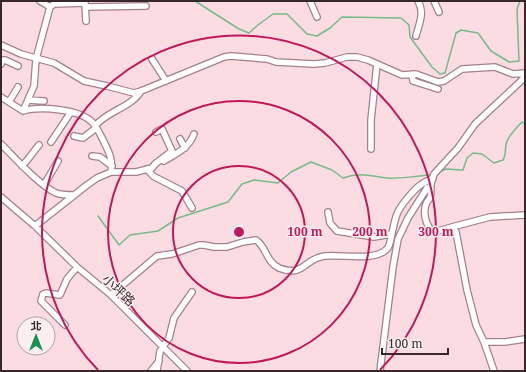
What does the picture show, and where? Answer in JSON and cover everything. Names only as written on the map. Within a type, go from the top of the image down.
[{"type":"street","points":[[40,1],[50,7]]},
{"type":"street","points":[[310,1],[316,17]]},
{"type":"street","points":[[416,36],[422,14],[422,8],[418,1]]},
{"type":"street","points":[[434,1],[439,12]]},
{"type":"street","points":[[23,111],[34,86],[36,59],[50,7],[54,4],[146,6]]},
{"type":"street","points":[[85,4],[86,21]]},
{"type":"street","points":[[1,45],[21,54],[54,63],[84,81],[134,93],[224,57],[231,56],[267,59],[276,62],[314,64],[325,63],[347,57],[357,57],[377,64],[402,76],[412,74],[438,82],[444,81],[462,69],[495,67],[513,74],[525,75],[521,81],[474,124],[458,148],[434,176],[430,182],[430,198],[426,204],[425,221],[430,229],[438,231],[490,217],[525,215]]},
{"type":"street","points":[[152,59],[166,81]]},
{"type":"street","points":[[1,64],[3,60],[5,60],[18,66]]},
{"type":"street","points":[[370,149],[371,120],[377,64]]},
{"type":"street","points":[[412,74],[413,81],[438,89]]},
{"type":"street","points":[[9,102],[18,87]]},
{"type":"street","points":[[74,136],[83,138],[108,115],[138,97],[141,91]]},
{"type":"street","points":[[1,97],[23,111],[33,108],[71,112],[90,120],[96,127],[110,154],[112,169]]},
{"type":"street","points":[[28,100],[44,101]]},
{"type":"street","points":[[51,142],[71,112]]},
{"type":"street","points":[[150,169],[172,152],[162,130],[156,132]]},
{"type":"street","points":[[92,156],[100,157],[112,169],[136,172],[150,169],[185,148],[192,141],[194,134]]},
{"type":"street","points":[[180,138],[185,148]]},
{"type":"street","points":[[1,144],[22,166],[44,185],[57,194],[74,195]]},
{"type":"street","points":[[22,166],[31,157],[32,153],[39,145]]},
{"type":"street","points":[[44,185],[58,161]]},
{"type":"street","points":[[35,226],[74,195],[112,169]]},
{"type":"street","points":[[150,169],[153,176],[182,191],[192,208]]},
{"type":"street","points":[[111,295],[157,256],[172,254],[199,245],[227,247],[256,240],[261,244],[265,254],[273,265],[279,268],[294,271],[300,269],[315,257],[381,254],[389,248],[397,213],[409,196],[421,184],[434,176]]},
{"type":"street","points":[[380,371],[398,239],[408,218],[428,188]]},
{"type":"street","name":"小坪路","points":[[1,197],[35,226],[77,267],[111,295],[187,371]]},
{"type":"street","points":[[328,212],[330,223],[337,231],[374,237],[391,234]]},
{"type":"street","points":[[452,227],[456,232],[463,276],[478,332],[484,342],[494,371]]},
{"type":"street","points":[[65,326],[41,301],[43,294],[46,293],[60,295],[67,279],[77,267]]},
{"type":"street","points":[[157,371],[160,351],[169,338],[174,318],[192,292]]},
{"type":"street","points":[[484,342],[506,342],[525,338]]},
{"type":"street","points":[[151,371],[159,360]]},
{"type":"waterway","points":[[195,1],[239,29],[249,33],[273,14],[287,14],[307,34],[317,36],[330,28],[342,17],[401,18],[409,25],[410,37],[432,67],[440,74],[445,73],[456,33],[461,30],[478,33],[491,51],[509,62],[519,61],[517,9],[520,1]]},
{"type":"waterway","points":[[439,172],[446,169],[463,170],[467,158],[473,153],[482,154],[494,163],[503,160],[508,138],[522,122],[525,124]]},
{"type":"waterway","points":[[98,216],[119,245],[130,235],[158,231],[178,218],[228,202],[242,184],[254,180],[278,183],[291,172],[311,162],[332,170],[343,178],[355,175],[396,178],[432,174]]}]
